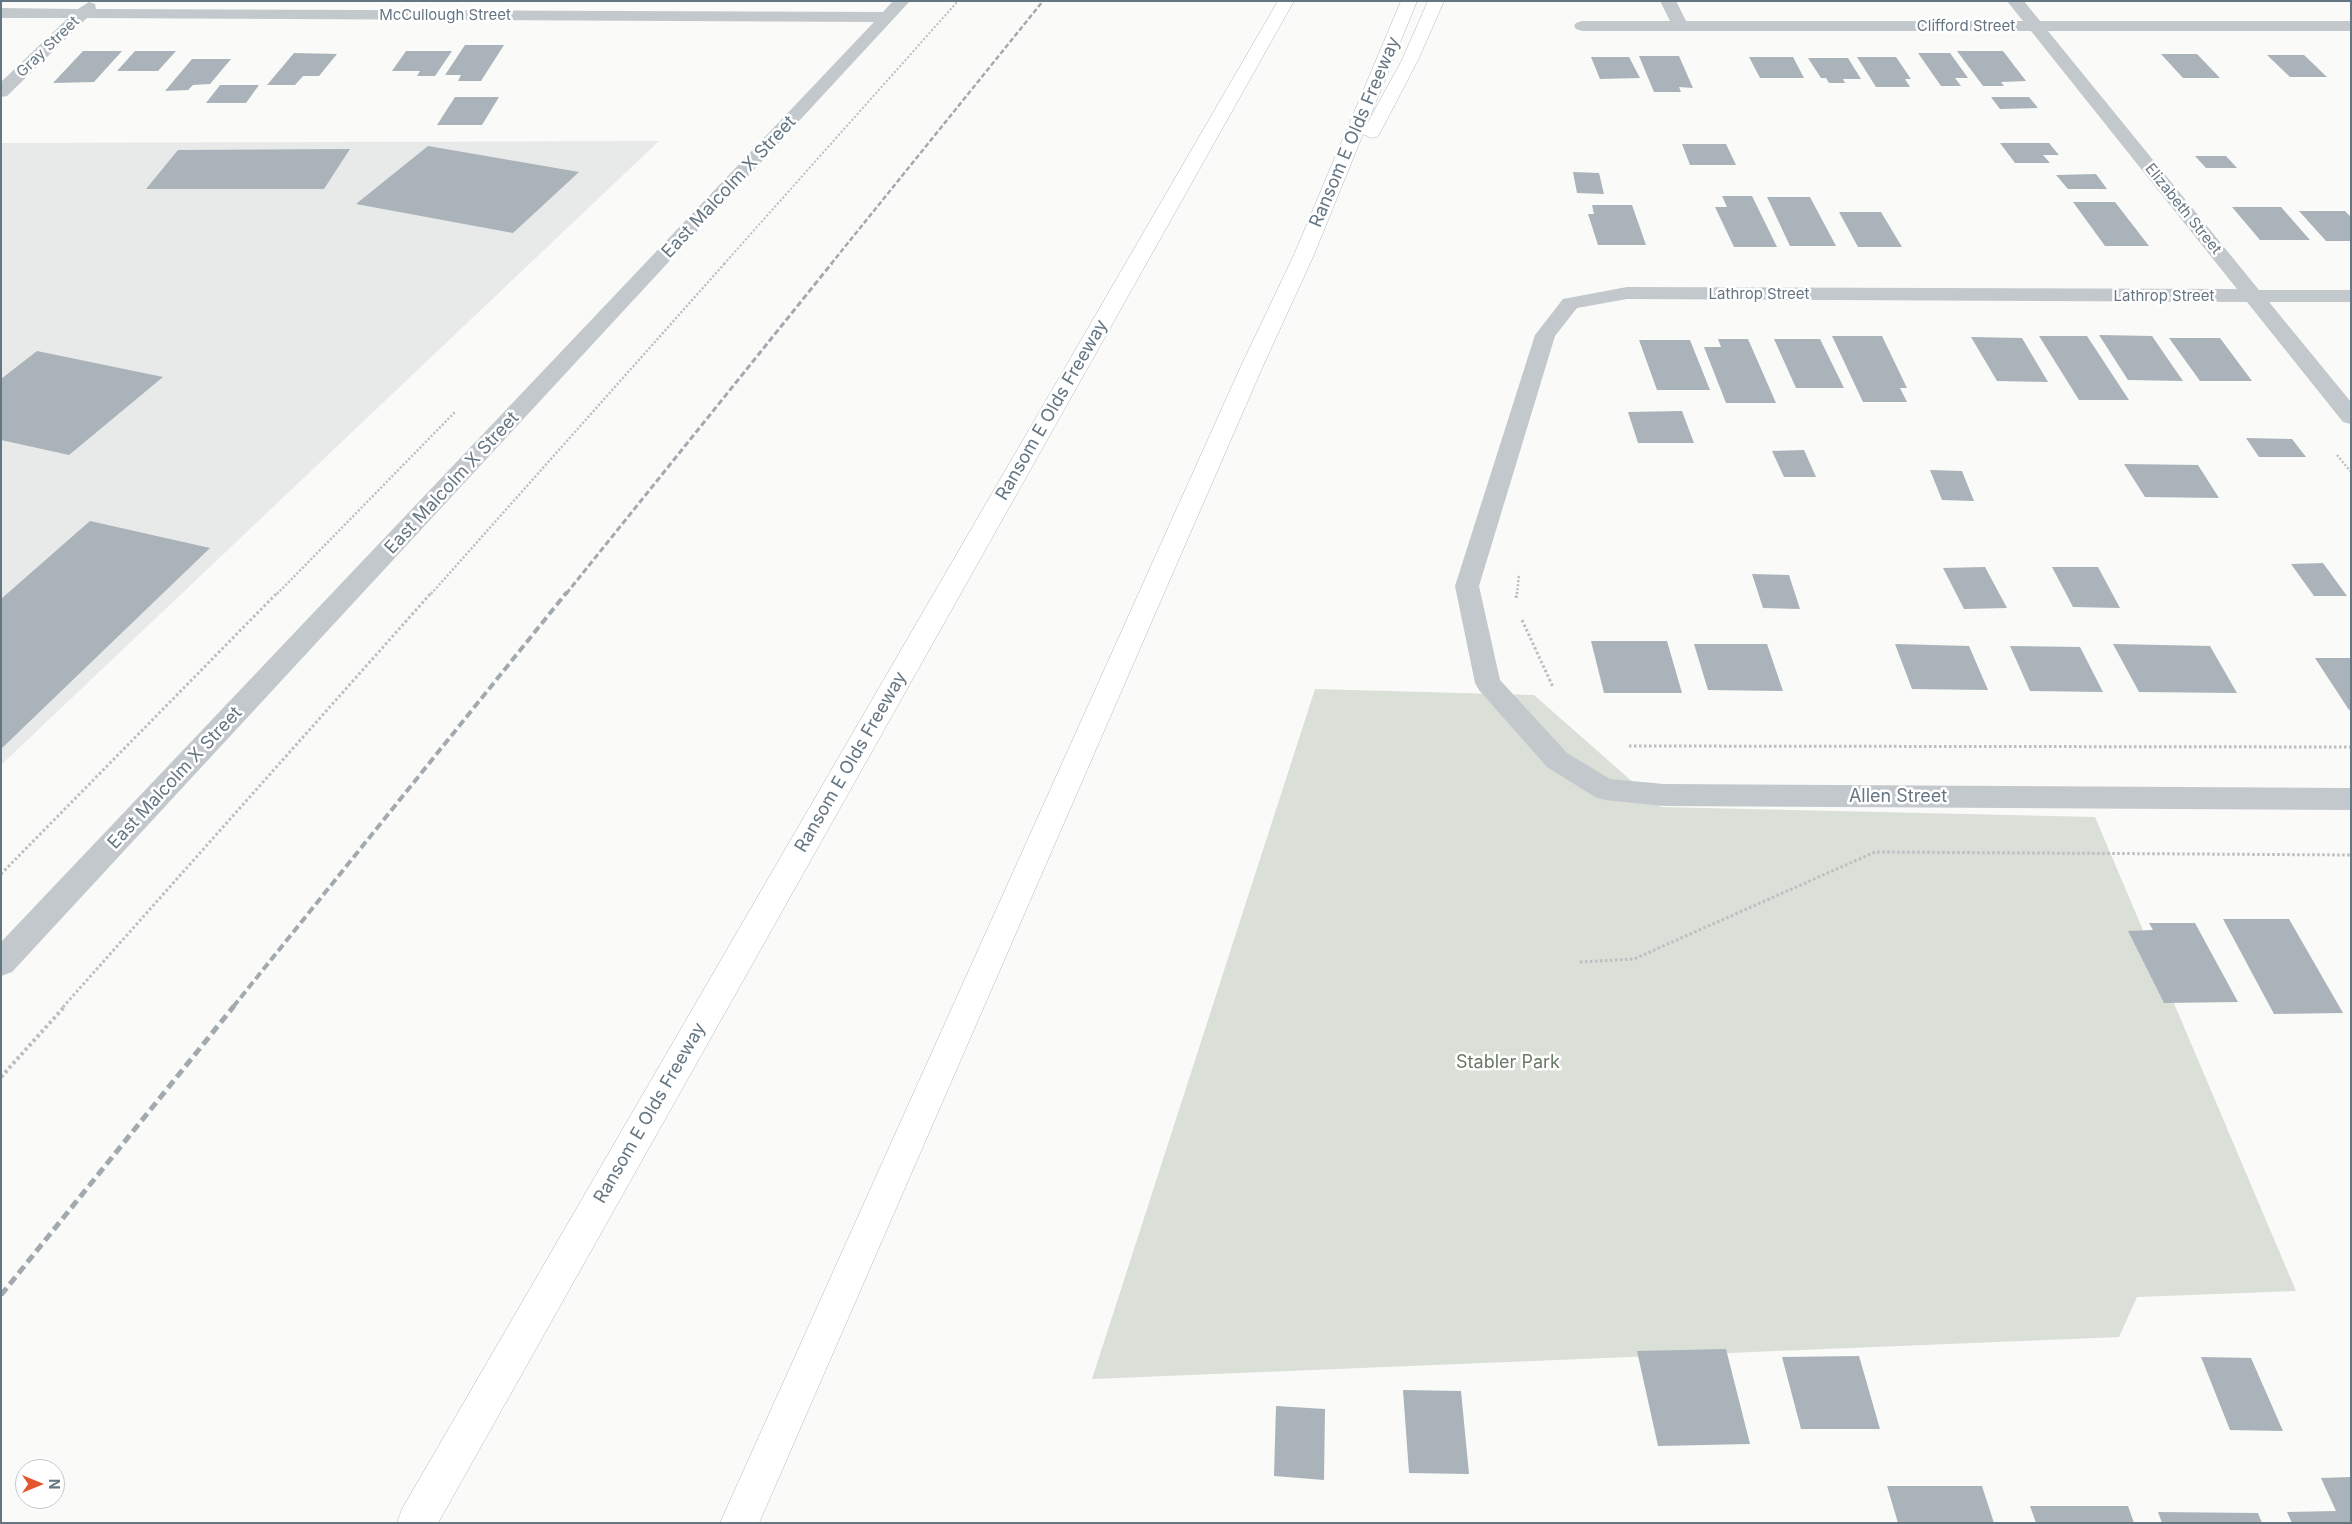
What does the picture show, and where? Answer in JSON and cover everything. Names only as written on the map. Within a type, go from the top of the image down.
[{"type":"highway","name":"Ransom E Olds Freeway","points":[[416,1523],[1286,1]]},
{"type":"highway","name":"Ransom E Olds Freeway","points":[[739,1523],[1252,366],[1303,257],[1409,1]]},
{"type":"highway","points":[[1303,257],[1398,84],[1436,1]]},
{"type":"street","name":"Gray Street","points":[[1,92],[95,1]]},
{"type":"street","points":[[1668,1],[1680,26]]},
{"type":"street","name":"Elizabeth Street","points":[[2015,1],[2351,416]]},
{"type":"street","name":"McCullough Street","points":[[1,13],[895,9]]},
{"type":"street","name":"East Malcolm X Street","points":[[1,963],[895,9]]},
{"type":"street","name":"Clifford Street","points":[[1582,26],[2351,26]]},
{"type":"street","name":"Lathrop Street","points":[[1488,683],[1467,586],[1545,336],[1570,303],[1627,293],[2351,296]]},
{"type":"street","name":"Allen Street","points":[[1488,683],[1557,760],[1605,789],[1664,795],[2351,799]]},
{"type":"path","points":[[1,1078],[958,1]]},
{"type":"path","points":[[1,874],[455,412]]},
{"type":"path","points":[[1515,606],[1520,571]]},
{"type":"path","points":[[1519,614],[1553,688]]},
{"type":"path","points":[[1621,746],[2351,747]]},
{"type":"path","points":[[1580,962],[1634,959],[1875,852],[2351,855]]},
{"type":"shaded area","points":[[659,141],[1,765],[1,143]]},
{"type":"green space","name":"Stabler Park","points":[[1315,689],[1534,695],[1661,807],[2095,817],[2296,1291],[2137,1297],[2119,1337],[1092,1379]]},
{"type":"building","points":[[465,45],[504,45],[481,81],[458,81],[461,75],[445,75]]},
{"type":"building","points":[[83,51],[122,51],[94,82],[53,83]]},
{"type":"building","points":[[135,51],[176,51],[158,71],[117,71]]},
{"type":"building","points":[[406,51],[452,51],[435,76],[417,76],[420,71],[392,71]]},
{"type":"building","points":[[1957,51],[2003,51],[2026,81],[2001,82],[2004,86],[1983,86]]},
{"type":"building","points":[[294,53],[337,54],[319,76],[303,76],[295,85],[267,85]]},
{"type":"building","points":[[1918,53],[1950,53],[1968,78],[1955,78],[1961,86],[1941,86]]},
{"type":"building","points":[[2161,54],[2197,54],[2220,78],[2183,78]]},
{"type":"building","points":[[2267,55],[2304,55],[2327,77],[2290,77]]},
{"type":"building","points":[[1639,56],[1679,56],[1693,88],[1679,87],[1681,92],[1654,92]]},
{"type":"building","points":[[1591,57],[1629,57],[1640,78],[1600,79]]},
{"type":"building","points":[[1749,57],[1793,57],[1804,78],[1760,78]]},
{"type":"building","points":[[1857,57],[1896,57],[1911,79],[1905,79],[1910,87],[1876,87]]},
{"type":"building","points":[[1808,58],[1848,58],[1861,79],[1843,79],[1845,83],[1829,83],[1826,78],[1821,78]]},
{"type":"building","points":[[192,59],[231,59],[210,84],[193,85],[188,90],[165,91]]},
{"type":"building","points":[[220,85],[259,85],[246,103],[206,103]]},
{"type":"building","points":[[455,97],[499,97],[482,125],[437,125]]},
{"type":"building","points":[[1991,97],[2029,97],[2038,108],[2000,109]]},
{"type":"building","points":[[2000,143],[2049,143],[2059,155],[2043,155],[2050,163],[2015,163]]},
{"type":"building","points":[[1682,144],[1726,144],[1736,165],[1690,165]]},
{"type":"building","points":[[428,146],[579,172],[513,233],[356,204]]},
{"type":"building","points":[[350,149],[324,189],[146,189],[178,150]]},
{"type":"building","points":[[2195,156],[2226,156],[2237,168],[2206,168]]},
{"type":"building","points":[[1573,172],[1599,173],[1604,194],[1577,193]]},
{"type":"building","points":[[2096,174],[2107,189],[2068,189],[2056,175]]},
{"type":"building","points":[[1722,196],[1752,196],[1777,247],[1734,247],[1715,207],[1727,207]]},
{"type":"building","points":[[1767,197],[1810,197],[1836,246],[1790,246]]},
{"type":"building","points":[[2073,202],[2115,202],[2149,246],[2105,246]]},
{"type":"building","points":[[1592,205],[1632,205],[1646,245],[1598,245],[1588,214],[1594,214]]},
{"type":"building","points":[[2232,207],[2281,207],[2310,240],[2260,240]]},
{"type":"building","points":[[2299,211],[2345,211],[2351,217],[2351,241],[2326,241]]},
{"type":"building","points":[[1839,212],[1881,212],[1902,247],[1858,247]]},
{"type":"building","points":[[2099,335],[2152,336],[2183,381],[2128,380]]},
{"type":"building","points":[[1832,336],[1882,336],[1907,388],[1900,388],[1907,402],[1863,402]]},
{"type":"building","points":[[2039,336],[2087,336],[2129,400],[2079,400]]},
{"type":"building","points":[[1971,337],[2022,338],[2048,382],[1997,381]]},
{"type":"building","points":[[2169,338],[2220,338],[2252,381],[2200,381]]},
{"type":"building","points":[[1718,339],[1748,339],[1776,403],[1726,403],[1704,347],[1721,347]]},
{"type":"building","points":[[1774,339],[1820,339],[1844,388],[1796,388]]},
{"type":"building","points":[[1639,340],[1690,340],[1710,390],[1657,390]]},
{"type":"building","points":[[37,351],[163,377],[69,455],[1,440],[1,379]]},
{"type":"building","points":[[1682,411],[1694,443],[1638,443],[1628,412]]},
{"type":"building","points":[[2246,438],[2292,439],[2306,457],[2259,457]]},
{"type":"building","points":[[1804,450],[1816,477],[1784,477],[1772,451]]},
{"type":"building","points":[[2124,464],[2198,465],[2219,498],[2145,497]]},
{"type":"building","points":[[1930,470],[1962,471],[1974,501],[1942,500]]},
{"type":"building","points":[[90,521],[210,548],[1,749],[1,599]]},
{"type":"building","points":[[2323,563],[2347,596],[2314,596],[2291,564]]},
{"type":"building","points":[[1985,567],[2007,608],[1964,609],[1943,568]]},
{"type":"building","points":[[2052,567],[2098,567],[2120,608],[2073,607]]},
{"type":"building","points":[[1752,574],[1789,575],[1800,609],[1763,608]]},
{"type":"building","points":[[1591,641],[1667,641],[1682,693],[1604,693]]},
{"type":"building","points":[[1694,644],[1767,644],[1783,691],[1708,690]]},
{"type":"building","points":[[1895,644],[1969,646],[1988,690],[1912,689]]},
{"type":"building","points":[[2113,644],[2210,646],[2237,693],[2139,692]]},
{"type":"building","points":[[2010,646],[2080,647],[2103,692],[2030,691]]},
{"type":"building","points":[[2315,658],[2351,658],[2351,710],[2349,710]]},
{"type":"building","points":[[2223,919],[2289,919],[2343,1013],[2274,1014]]},
{"type":"building","points":[[2149,923],[2195,923],[2238,1002],[2164,1003],[2128,931],[2153,930]]},
{"type":"building","points":[[1726,1349],[1750,1444],[1658,1446],[1637,1351]]},
{"type":"building","points":[[1859,1356],[1880,1429],[1801,1429],[1782,1357]]},
{"type":"building","points":[[2201,1357],[2251,1358],[2283,1431],[2230,1430]]},
{"type":"building","points":[[1403,1390],[1461,1391],[1469,1474],[1409,1473]]},
{"type":"building","points":[[1276,1406],[1325,1409],[1324,1480],[1274,1476]]},
{"type":"building","points":[[2351,1477],[2351,1523],[2292,1523],[2287,1512],[2336,1511],[2321,1478]]},
{"type":"building","points":[[1887,1486],[1982,1486],[1994,1523],[1898,1523]]},
{"type":"building","points":[[2030,1506],[2128,1506],[2134,1523],[2036,1523]]},
{"type":"building","points":[[2158,1512],[2258,1513],[2262,1523],[2162,1523]]},
{"type":"railway","points":[[831,264],[1043,1]]},
{"type":"railway","points":[[566,594],[832,263]]},
{"type":"railway","points":[[233,1007],[567,592]]},
{"type":"railway","points":[[1,1295],[234,1006]]}]
